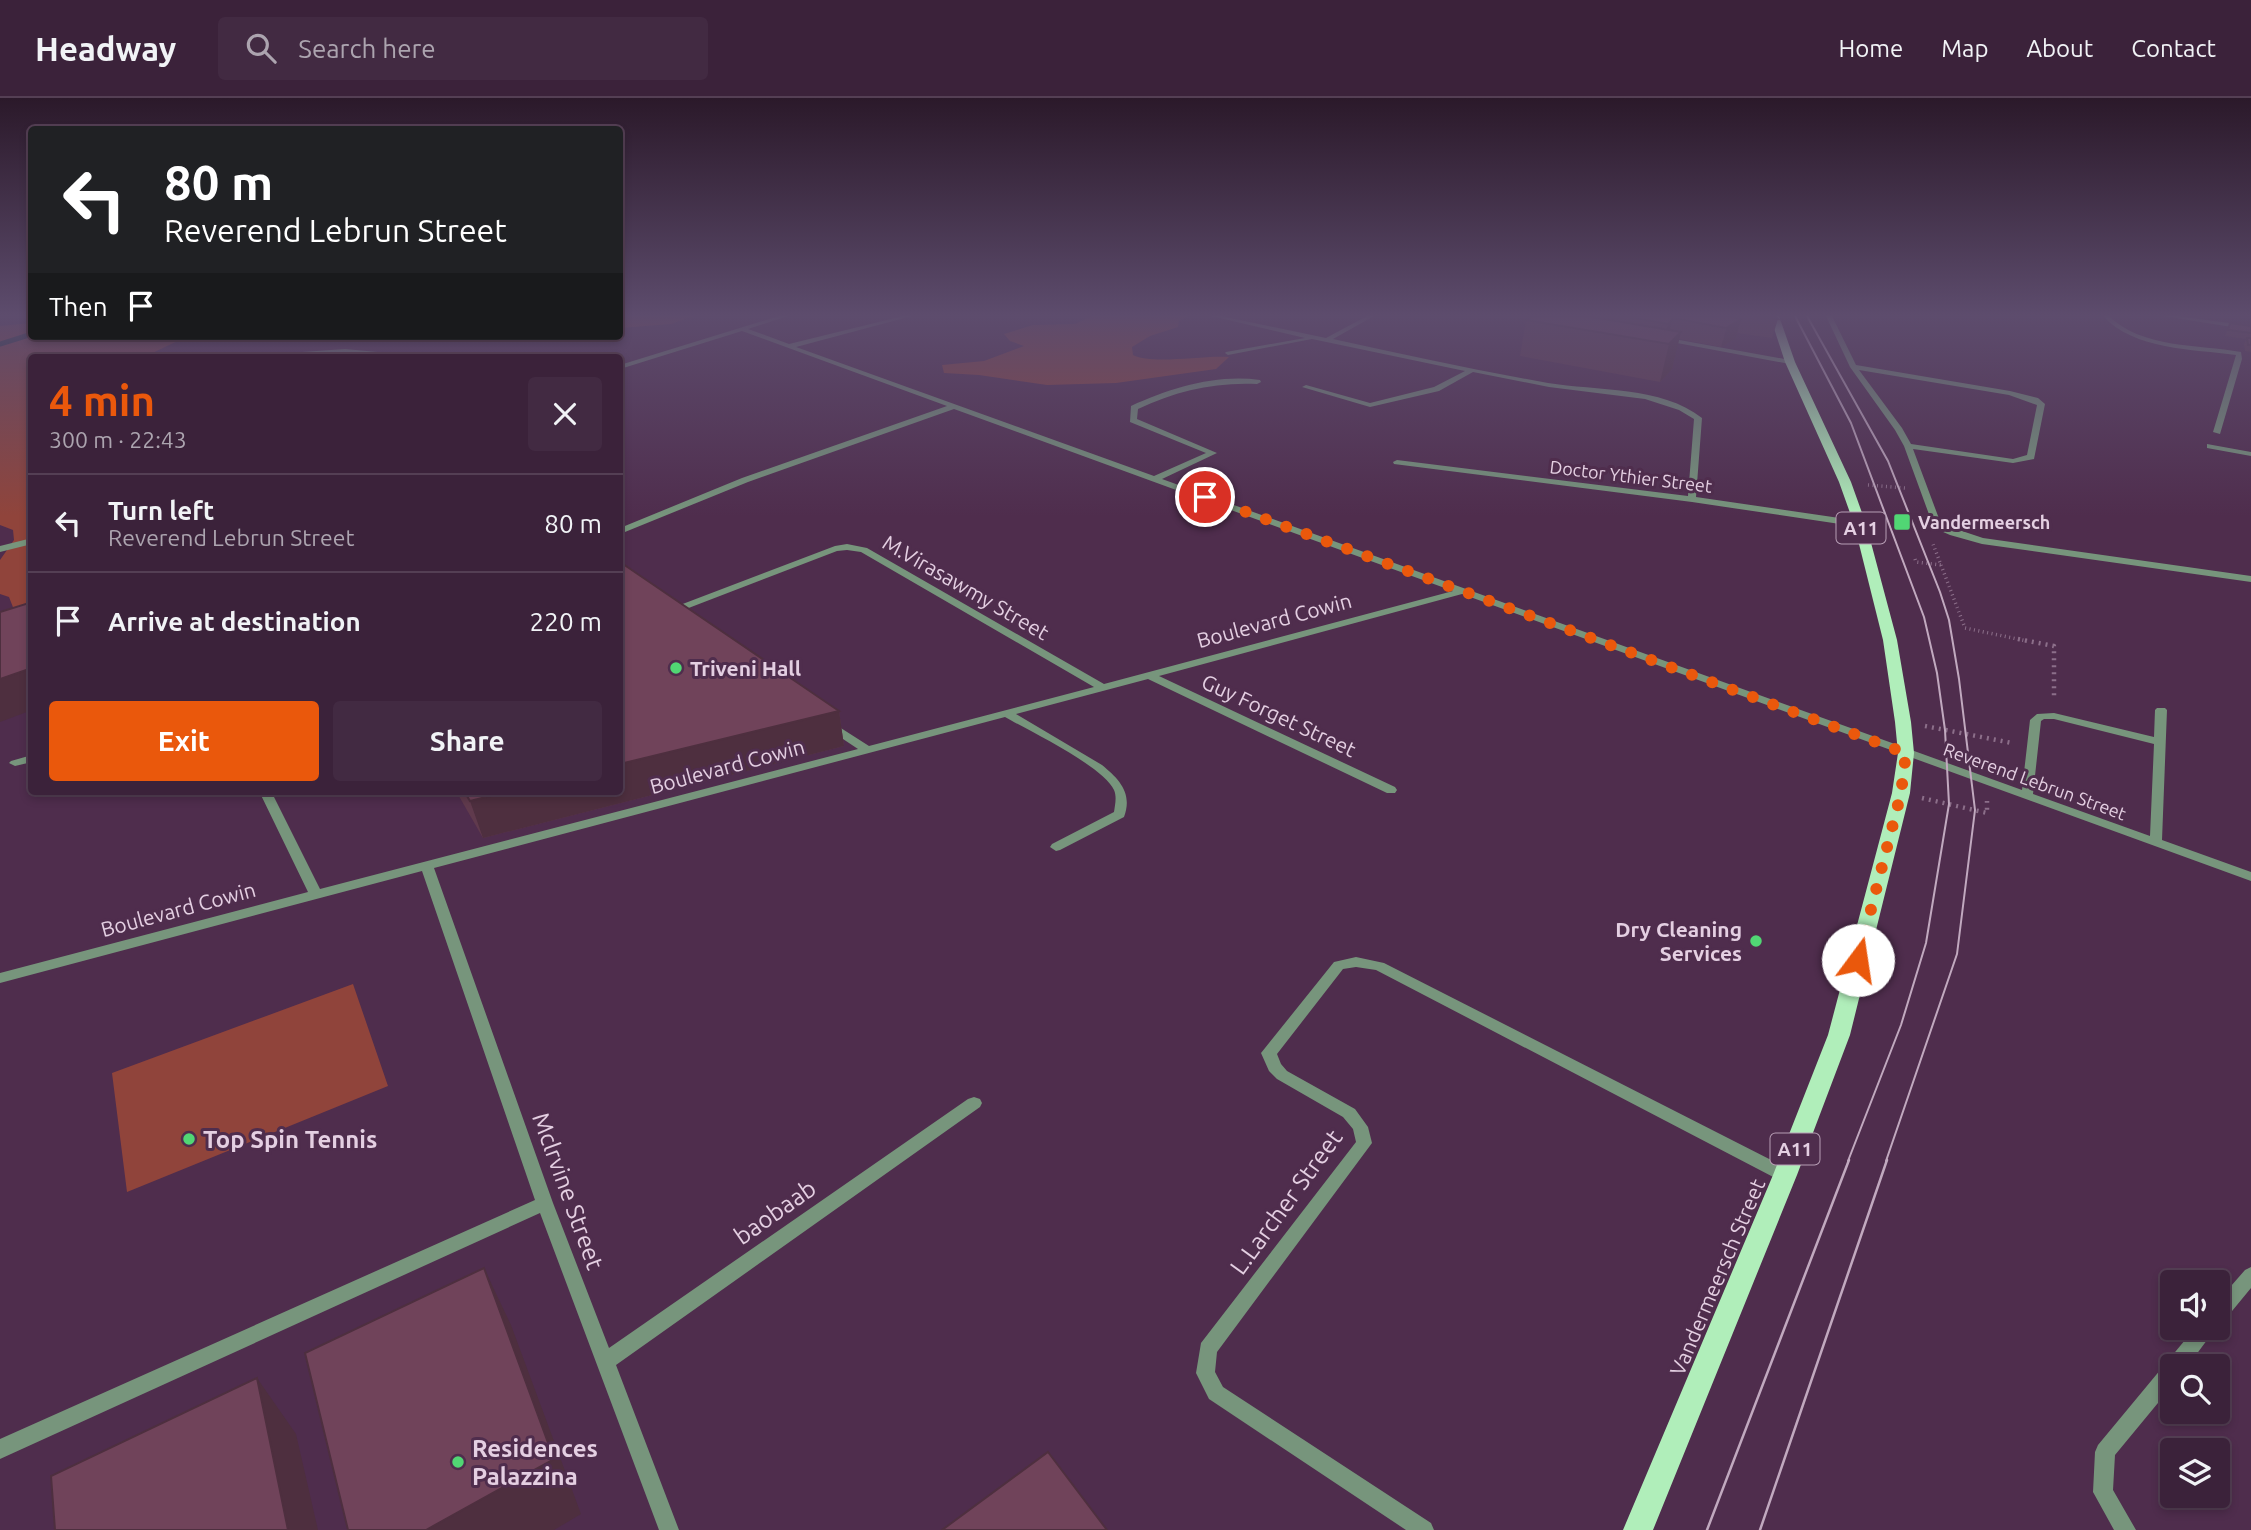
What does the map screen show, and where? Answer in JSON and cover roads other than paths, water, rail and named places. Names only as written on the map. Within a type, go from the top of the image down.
[{"type":"main road","name":"Vandermeersch Street","points":[[1638,1530],[1785,1175],[1839,1035],[1901,793],[1906,753],[1890,640],[1860,524],[1845,482],[1800,383]]},
{"type":"street","name":"Reverend Lebrun Street","points":[[891,383],[1986,783],[2251,877]]},
{"type":"street","points":[[1155,479],[1213,453],[1133,420],[1134,408],[1161,395],[1212,383]]},
{"type":"street","points":[[1306,387],[1370,405],[1436,389],[1448,383]]},
{"type":"street","points":[[1541,383],[1662,401],[1684,408],[1698,418],[1692,499]]},
{"type":"street","points":[[1865,383],[1908,446],[1937,526],[1982,541],[2251,579]]},
{"type":"street","points":[[1908,446],[2013,461],[2031,457],[2041,404],[2010,393],[1949,383]]},
{"type":"street","points":[[2217,432],[2232,383]]},
{"type":"street","points":[[623,530],[745,480],[954,406]]},
{"type":"street","points":[[2210,446],[2251,454]]},
{"type":"street","name":"Doctor Ythier Street","points":[[1396,462],[1692,499],[1860,524]]},
{"type":"street","points":[[0,550],[28,542]]},
{"type":"street","name":"M.Virasawmy Street","points":[[678,623],[675,614],[683,607],[835,550],[864,550],[1103,688]]},
{"type":"street","name":"Boulevard Cowin","points":[[0,978],[428,867],[1463,591]]},
{"type":"street","name":"Guy Forget Street","points":[[1150,676],[1391,790]]},
{"type":"street","points":[[2156,843],[2161,710]]},
{"type":"street","points":[[1006,714],[1098,769],[1119,788],[1122,800],[1120,814],[1056,848]]},
{"type":"street","points":[[2027,797],[2036,720],[2041,716],[2054,716],[2159,742]]},
{"type":"street","points":[[822,720],[867,750]]},
{"type":"street","points":[[15,763],[28,759]]},
{"type":"street","points":[[267,795],[316,895]]},
{"type":"street","name":"Mclrvine Street","points":[[428,867],[545,1203],[669,1530]]},
{"type":"street","name":"L.Larcher Street","points":[[1424,1530],[1216,1392],[1205,1373],[1208,1349],[1364,1143],[1360,1127],[1349,1114],[1282,1075],[1274,1067],[1269,1053],[1339,965],[1356,962],[1379,966],[1785,1175]]},
{"type":"street","name":"baobaab","points":[[605,1362],[974,1103]]},
{"type":"street","points":[[0,1449],[545,1203]]},
{"type":"street","points":[[2230,1300],[2251,1275]]},
{"type":"street","points":[[2186,1354],[2197,1340]]},
{"type":"street","points":[[2126,1530],[2103,1492],[2105,1452],[2160,1386]]},
{"type":"tram line","points":[[1830,383],[1851,423],[1924,617],[1937,673],[1945,730],[1949,804],[1926,943],[1901,1025],[1848,1161]]},
{"type":"tram line","points":[[1844,383],[1888,461],[1949,620],[1975,810],[1957,954],[1886,1161]]},
{"type":"tram line","points":[[1707,1530],[1849,1160]]},
{"type":"tram line","points":[[1760,1530],[1887,1160]]},
{"type":"place","name":"Vandermeersch","points":[[1902,522]]},
{"type":"place","name":"Triveni Hall","points":[[676,668]]},
{"type":"place","name":"Dry Cleaning Services","points":[[1756,941]]},
{"type":"place","name":"Top Spin Tennis","points":[[189,1139]]},
{"type":"place","name":"Residences Palazzina","points":[[458,1462]]}]
